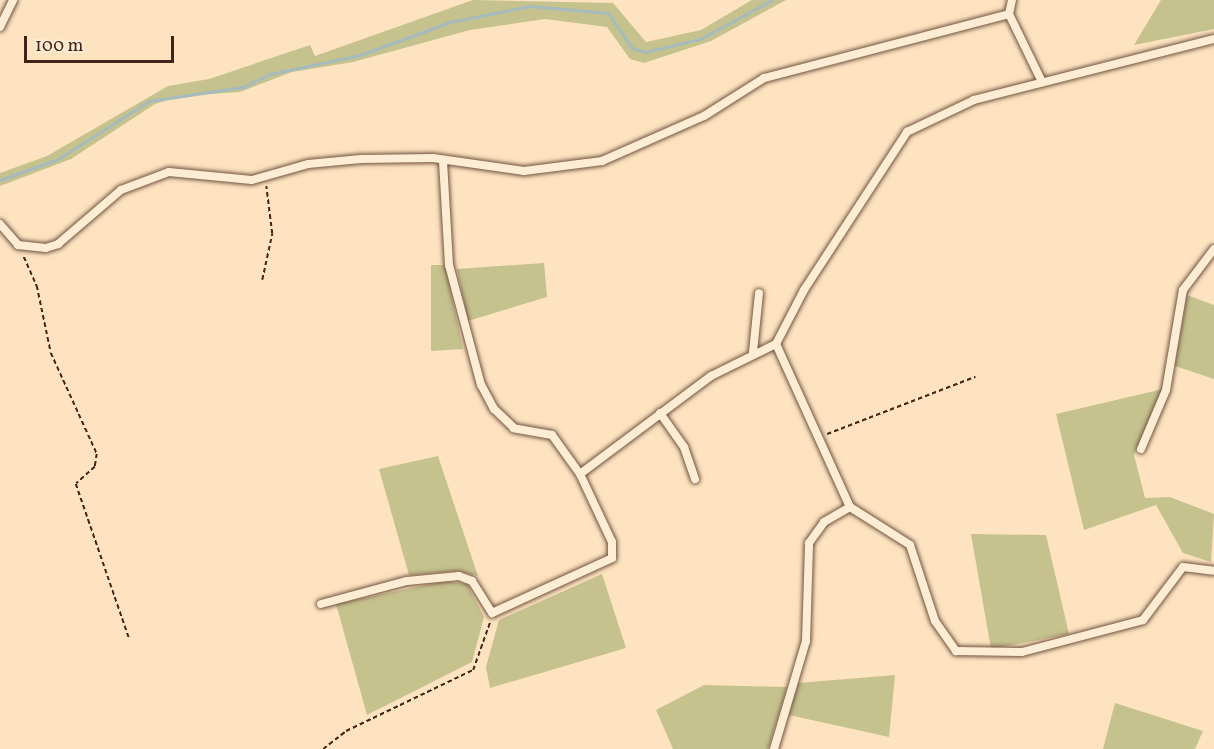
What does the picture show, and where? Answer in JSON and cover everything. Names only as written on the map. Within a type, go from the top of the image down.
[{"type":"street","points":[[0,27],[13,0]]},
{"type":"street","points":[[1012,0],[1009,14],[1042,82]]},
{"type":"street","points":[[0,224],[18,245],[58,244],[120,190],[154,174],[264,179],[323,162],[443,161],[524,171],[602,161],[704,116],[764,78],[1009,14]]},
{"type":"street","points":[[579,474],[660,413],[753,352],[776,344],[899,139],[954,108],[1042,82],[1214,39]]},
{"type":"street","points":[[321,604],[407,581],[459,576],[472,581],[492,613],[612,558],[612,542],[579,474],[552,435],[514,428],[502,419],[481,385],[449,265],[443,161]]},
{"type":"street","points":[[1141,449],[1166,390],[1183,290],[1214,249]]},
{"type":"street","points":[[753,352],[759,293]]},
{"type":"street","points":[[776,344],[815,438],[850,507],[910,545],[944,640],[962,652],[1022,652],[1143,621],[1183,567],[1214,571]]},
{"type":"street","points":[[660,413],[679,437],[695,478]]},
{"type":"street","points":[[774,749],[806,641],[809,543],[824,522],[850,507]]},
{"type":"path","points":[[262,280],[272,234],[264,179]]},
{"type":"path","points":[[18,245],[37,286],[51,353],[97,454],[95,467],[76,484],[129,638]]},
{"type":"path","points":[[815,438],[975,377]]},
{"type":"path","points":[[323,749],[346,731],[473,670],[484,651],[492,613]]},
{"type":"shaded area","points":[[473,0],[613,3],[646,42],[701,30],[752,0],[786,0],[711,41],[644,63],[630,59],[607,27],[545,19],[470,30],[353,62],[292,72],[240,92],[180,96],[155,104],[71,159],[0,186],[0,173],[47,156],[168,86],[209,79],[310,45],[315,56]]},
{"type":"shaded area","points":[[1161,0],[1214,0],[1214,29],[1134,45]]},
{"type":"shaded area","points":[[544,263],[547,297],[468,321],[457,269]]},
{"type":"shaded area","points":[[431,265],[445,265],[463,349],[431,351]]},
{"type":"shaded area","points":[[1187,295],[1214,305],[1214,379],[1175,366]]},
{"type":"shaded area","points":[[1163,389],[1134,455],[1145,498],[1170,497],[1214,514],[1211,562],[1183,553],[1156,505],[1084,530],[1056,414]]},
{"type":"shaded area","points":[[438,456],[478,576],[456,571],[409,575],[379,469]]},
{"type":"shaded area","points":[[971,534],[1046,535],[1069,634],[991,649]]},
{"type":"shaded area","points":[[602,574],[626,648],[490,688],[486,667],[499,620]]},
{"type":"shaded area","points":[[445,581],[467,584],[484,617],[472,662],[367,715],[336,604]]},
{"type":"shaded area","points":[[895,675],[889,737],[789,715],[798,683]]},
{"type":"shaded area","points":[[704,685],[787,687],[768,749],[673,749],[656,710]]},
{"type":"shaded area","points":[[1115,703],[1203,731],[1195,749],[1103,749]]},
{"type":"waterway","points":[[0,180],[58,159],[149,101],[243,87],[270,74],[360,55],[450,22],[530,6],[608,13],[632,48],[645,52],[700,39],[772,0]]}]
